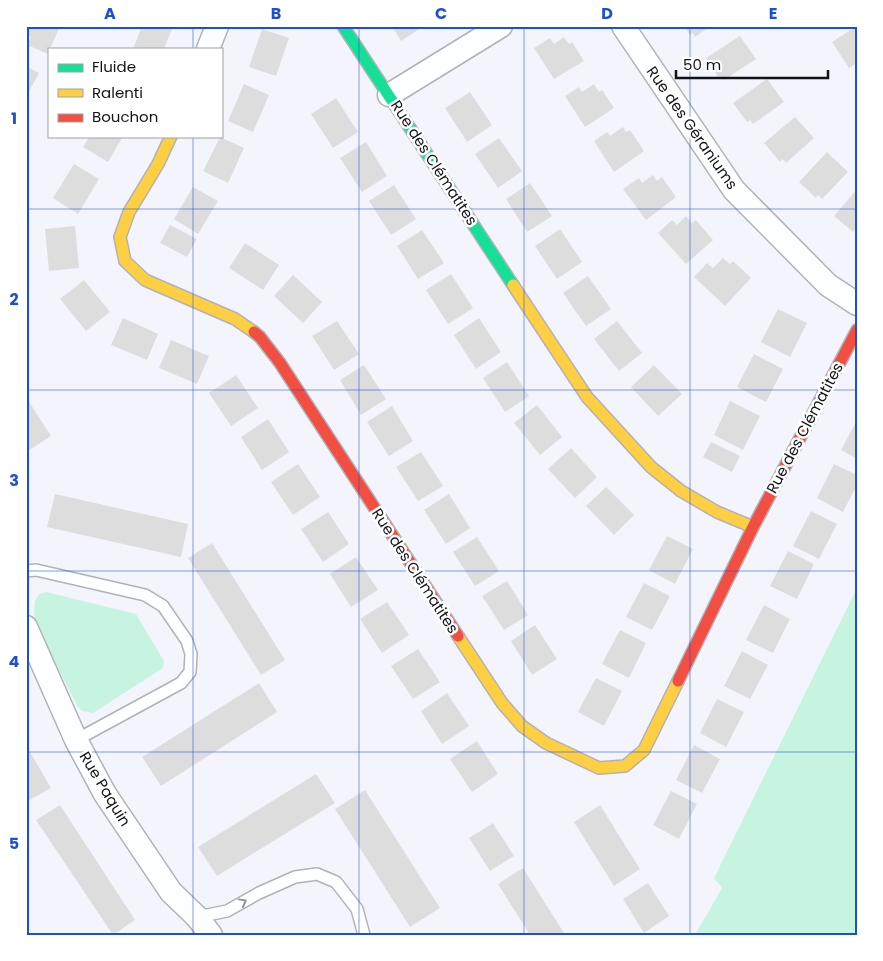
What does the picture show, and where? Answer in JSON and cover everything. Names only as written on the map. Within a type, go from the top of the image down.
[{"type":"street","points":[[208,48],[217,26]]},
{"type":"street","name":"Rue des Clématites","points":[[343,26],[587,397],[651,467],[681,491],[717,512],[753,527]]},
{"type":"street","points":[[388,95],[501,26]]},
{"type":"street","name":"Rue des Géraniums","points":[[623,26],[734,190],[828,285],[857,304]]},
{"type":"street","name":"Rue des Clématites","points":[[170,138],[158,164],[129,212],[120,237],[125,261],[144,280],[235,319],[260,337],[280,363],[502,703],[522,726],[546,743],[599,768],[625,766],[644,750],[753,527],[857,330]]},
{"type":"street","name":"Rue Paquin","points":[[27,631],[76,740],[105,794],[171,892],[197,917],[211,935]]},
{"type":"lane","points":[[26,571],[36,570],[145,596],[163,606],[187,641],[191,654],[190,672],[181,683],[76,740]]},
{"type":"lane","points":[[197,917],[227,911],[258,893],[295,878],[317,874],[336,882],[357,909],[364,935]]},
{"type":"green space","points":[[857,588],[857,935],[695,935],[722,888],[714,878]]},
{"type":"green space","points":[[46,592],[136,614],[164,661],[163,668],[93,713],[82,711],[78,707],[38,630],[34,613],[35,601],[39,594]]},
{"type":"building","points":[[26,26],[60,26],[50,48],[48,48],[48,54],[27,45],[31,37],[26,35]]},
{"type":"building","points":[[142,26],[173,26],[164,48],[133,48]]},
{"type":"building","points":[[392,26],[424,26],[401,41]]},
{"type":"building","points":[[684,26],[711,26],[695,37],[693,33],[690,35]]},
{"type":"building","points":[[855,27],[857,30],[857,63],[849,68],[832,42]]},
{"type":"building","points":[[262,29],[289,38],[276,76],[249,67]]},
{"type":"building","points":[[740,36],[756,59],[724,80],[722,76],[719,78],[706,58]]},
{"type":"building","points":[[564,37],[569,44],[572,42],[584,61],[554,79],[534,48],[550,38],[554,44]]},
{"type":"building","points":[[26,66],[39,73],[26,97]]},
{"type":"building","points":[[767,79],[784,102],[753,124],[750,120],[747,122],[733,103]]},
{"type":"building","points":[[244,84],[269,95],[253,132],[228,121]]},
{"type":"building","points":[[594,84],[599,92],[602,90],[614,108],[585,127],[565,96],[579,87],[582,92]]},
{"type":"building","points":[[470,92],[492,125],[467,142],[445,108]]},
{"type":"building","points":[[336,98],[358,132],[333,148],[311,114]]},
{"type":"building","points":[[795,117],[814,138],[786,163],[782,159],[780,162],[764,143]]},
{"type":"building","points":[[623,127],[626,132],[630,130],[644,151],[614,172],[594,141],[607,132],[610,136]]},
{"type":"building","points":[[89,138],[122,138],[108,162],[83,147]]},
{"type":"building","points":[[220,138],[244,148],[228,183],[203,171]]},
{"type":"building","points":[[499,138],[522,171],[498,188],[475,154]]},
{"type":"building","points":[[366,142],[387,176],[362,192],[340,158]]},
{"type":"building","points":[[827,152],[848,172],[822,199],[818,195],[816,198],[799,182]]},
{"type":"building","points":[[74,164],[99,179],[78,214],[53,198]]},
{"type":"building","points":[[653,175],[657,181],[662,177],[676,197],[646,220],[623,189],[639,178],[642,183]]},
{"type":"building","points":[[530,183],[552,216],[527,232],[506,199]]},
{"type":"building","points":[[394,185],[416,219],[391,235],[369,201]]},
{"type":"building","points":[[193,187],[218,201],[198,234],[174,219]]},
{"type":"building","points":[[857,189],[857,230],[855,229],[853,232],[834,216]]},
{"type":"building","points":[[686,216],[692,223],[696,220],[713,240],[686,264],[658,233],[672,220],[677,225]]},
{"type":"building","points":[[170,225],[197,239],[187,257],[160,243]]},
{"type":"building","points":[[75,226],[79,268],[49,271],[45,229]]},
{"type":"building","points":[[560,229],[582,262],[557,279],[535,246]]},
{"type":"building","points":[[422,230],[444,263],[418,279],[397,246]]},
{"type":"building","points":[[245,243],[279,265],[263,290],[229,268]]},
{"type":"building","points":[[723,258],[730,264],[733,261],[751,278],[725,306],[694,277],[707,263],[713,268]]},
{"type":"building","points":[[451,274],[473,308],[448,324],[426,290]]},
{"type":"building","points":[[293,275],[322,302],[303,323],[274,296]]},
{"type":"building","points":[[588,276],[611,309],[586,326],[563,293]]},
{"type":"building","points":[[84,280],[110,312],[86,331],[60,299]]},
{"type":"building","points":[[778,309],[807,323],[790,357],[761,342]]},
{"type":"building","points":[[123,318],[158,334],[147,360],[111,345]]},
{"type":"building","points":[[479,318],[501,352],[476,369],[454,335]]},
{"type":"building","points":[[337,321],[359,354],[334,370],[312,336]]},
{"type":"building","points":[[617,321],[642,353],[619,371],[594,339]]},
{"type":"building","points":[[171,340],[209,356],[197,384],[159,368]]},
{"type":"building","points":[[754,354],[783,369],[766,402],[737,387]]},
{"type":"building","points":[[507,362],[529,396],[505,412],[483,378]]},
{"type":"building","points":[[364,365],[386,399],[361,415],[340,380]]},
{"type":"building","points":[[654,365],[682,394],[658,416],[631,387]]},
{"type":"building","points":[[236,375],[258,408],[231,426],[209,393]]},
{"type":"building","points":[[26,397],[51,436],[28,451],[26,448]]},
{"type":"building","points":[[730,401],[760,416],[743,450],[714,435]]},
{"type":"building","points":[[537,405],[562,437],[540,455],[514,423]]},
{"type":"building","points":[[392,406],[413,441],[389,456],[367,422]]},
{"type":"building","points":[[268,419],[289,452],[262,470],[241,437]]},
{"type":"building","points":[[857,420],[857,459],[841,450]]},
{"type":"building","points":[[711,442],[740,456],[732,472],[703,457]]},
{"type":"building","points":[[571,448],[597,477],[575,498],[548,469]]},
{"type":"building","points":[[421,452],[443,486],[418,501],[396,467]]},
{"type":"building","points":[[298,464],[320,497],[293,515],[271,482]]},
{"type":"building","points":[[834,464],[857,475],[857,485],[843,512],[817,498]]},
{"type":"building","points":[[606,487],[634,515],[614,535],[586,506]]},
{"type":"building","points":[[55,494],[188,524],[181,557],[47,527]]},
{"type":"building","points":[[449,494],[470,528],[446,544],[424,510]]},
{"type":"building","points":[[811,511],[837,524],[819,559],[793,546]]},
{"type":"building","points":[[328,512],[349,544],[323,562],[301,529]]},
{"type":"building","points":[[667,536],[693,549],[675,584],[649,570]]},
{"type":"building","points":[[477,537],[499,571],[475,586],[453,552]]},
{"type":"building","points":[[212,543],[285,660],[261,675],[188,558]]},
{"type":"building","points":[[788,551],[814,564],[797,599],[770,586]]},
{"type":"building","points":[[356,557],[378,590],[351,607],[330,574]]},
{"type":"building","points":[[507,581],[528,615],[504,630],[482,596]]},
{"type":"building","points":[[644,583],[670,596],[652,630],[626,617]]},
{"type":"building","points":[[387,602],[409,635],[382,653],[360,619]]},
{"type":"building","points":[[764,605],[790,619],[773,653],[746,640]]},
{"type":"building","points":[[535,625],[557,659],[532,675],[511,641]]},
{"type":"building","points":[[620,630],[646,643],[629,678],[602,664]]},
{"type":"building","points":[[418,649],[440,682],[413,699],[391,666]]},
{"type":"building","points":[[742,651],[768,665],[750,699],[724,686]]},
{"type":"building","points":[[596,678],[622,691],[604,726],[578,712]]},
{"type":"building","points":[[259,683],[277,712],[161,786],[142,757]]},
{"type":"building","points":[[447,693],[469,726],[442,744],[421,711]]},
{"type":"building","points":[[717,699],[744,712],[726,747],[700,733]]},
{"type":"building","points":[[477,741],[498,774],[472,792],[450,759]]},
{"type":"building","points":[[26,745],[51,788],[26,802]]},
{"type":"building","points":[[694,745],[720,759],[702,793],[676,780]]},
{"type":"building","points":[[316,774],[335,803],[217,876],[198,847]]},
{"type":"building","points":[[365,790],[440,908],[410,927],[335,809]]},
{"type":"building","points":[[671,791],[697,804],[679,839],[653,825]]},
{"type":"building","points":[[60,805],[135,920],[113,935],[36,820]]},
{"type":"building","points":[[600,805],[640,869],[614,886],[574,822]]},
{"type":"building","points":[[493,823],[514,856],[490,871],[469,838]]},
{"type":"building","points":[[523,868],[564,933],[562,935],[530,935],[498,884]]},
{"type":"building","points":[[648,883],[669,916],[644,933],[623,899]]},
{"type":"traffic: fast","points":[[343,26],[513,285]]},
{"type":"traffic: slow","points":[[170,138],[158,164],[129,212],[120,237],[125,261],[145,280],[235,319],[254,332]]},
{"type":"traffic: slow","points":[[513,285],[587,397],[651,467],[681,491],[717,512],[753,527]]},
{"type":"traffic: slow","points":[[458,636],[502,703],[522,726],[546,743],[599,768],[625,766],[644,750],[678,681]]},
{"type":"traffic: jam","points":[[678,681],[753,527],[857,330]]},
{"type":"traffic: jam","points":[[254,332],[280,363],[458,636]]}]
